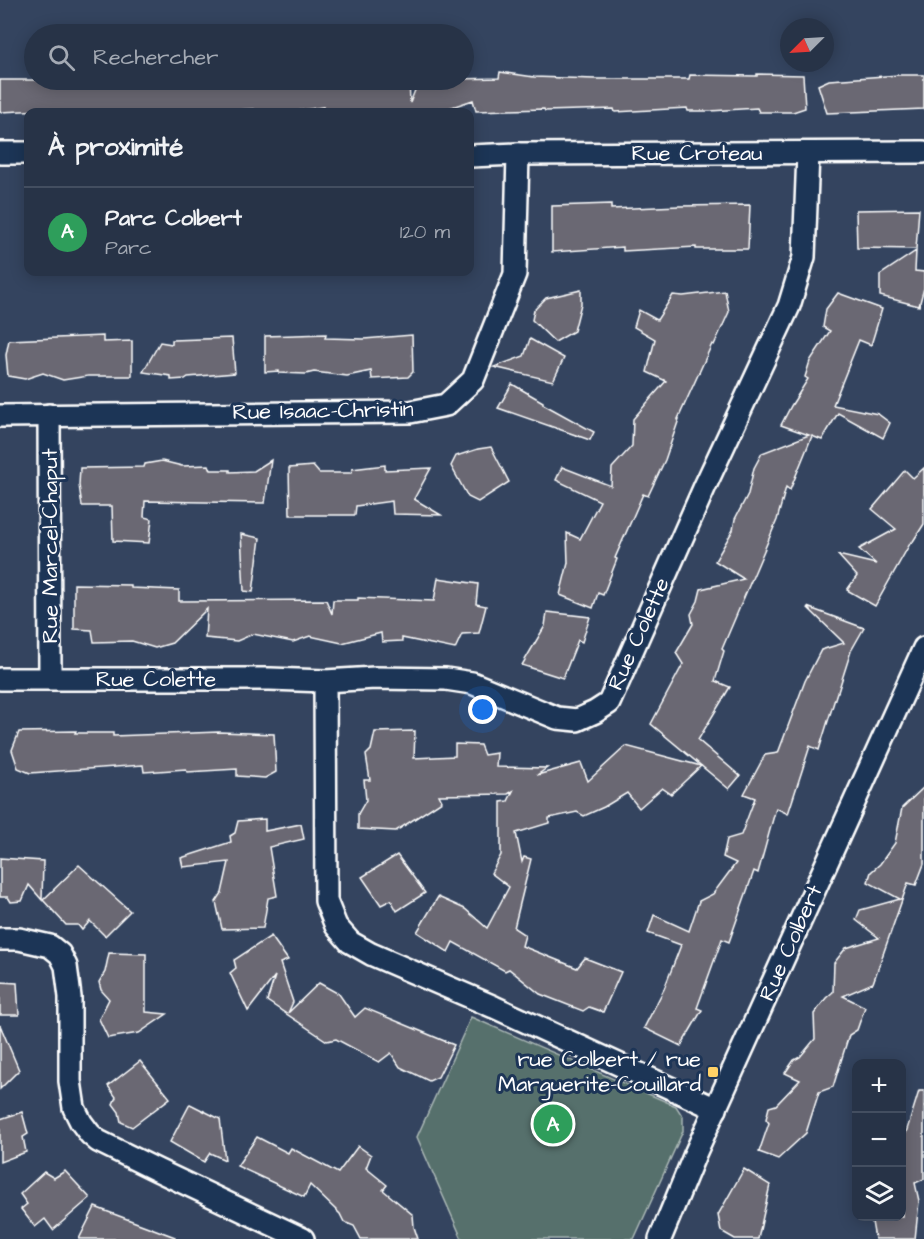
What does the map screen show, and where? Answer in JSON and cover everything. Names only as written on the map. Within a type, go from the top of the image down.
[{"type":"street","name":"Rue Croteau","points":[[474,156],[924,152]]},
{"type":"street","points":[[0,153],[24,153]]},
{"type":"street","name":"Rue Colette","points":[[0,679],[326,681],[375,678],[446,679],[472,683],[557,718],[577,720],[609,704],[705,486],[789,306],[804,257],[808,153]]},
{"type":"street","name":"Rue Isaac-Christin","points":[[0,416],[410,412],[446,405],[473,380],[515,274],[518,154]]},
{"type":"street","name":"Rue Marcel-Chaput","points":[[49,415],[50,678]]},
{"type":"street","name":"Rue Colbert","points":[[660,1239],[716,1109],[924,648]]},
{"type":"street","points":[[326,681],[326,901],[336,926],[350,942],[371,954],[494,1007],[716,1109]]},
{"type":"street","points":[[0,939],[19,939],[50,946],[60,954],[66,966],[70,997],[70,1081],[74,1108],[90,1134],[98,1141],[148,1166],[303,1239]]},
{"type":"green space","points":[[471,1017],[676,1106],[683,1117],[683,1131],[634,1239],[462,1239],[417,1137]]},
{"type":"building","points":[[500,72],[534,77],[595,79],[689,79],[690,75],[803,75],[805,108],[793,112],[759,112],[757,108],[710,111],[688,111],[687,108],[615,112],[614,109],[476,111],[473,100],[449,108],[24,108],[24,111],[0,112],[0,80],[24,80],[24,90],[409,90],[410,103],[415,90],[474,90],[474,79],[499,78]]},
{"type":"building","points":[[924,75],[924,109],[827,113],[818,85],[829,80]]},
{"type":"building","points":[[611,204],[611,209],[750,205],[748,249],[696,249],[696,247],[623,251],[623,247],[552,252],[552,206]]},
{"type":"building","points":[[919,209],[916,249],[857,248],[856,210]]},
{"type":"building","points":[[916,251],[915,271],[924,272],[924,288],[919,306],[880,296],[880,275]]},
{"type":"building","points":[[581,290],[581,304],[574,331],[555,342],[532,320],[534,310],[546,298]]},
{"type":"building","points":[[725,291],[729,312],[678,419],[665,460],[648,496],[643,494],[615,558],[617,559],[603,595],[598,593],[593,608],[560,595],[568,563],[567,533],[580,539],[600,501],[556,480],[562,467],[611,486],[612,468],[632,446],[633,419],[666,381],[647,372],[655,339],[634,327],[639,310],[657,320],[673,295]]},
{"type":"building","points":[[838,293],[882,309],[871,345],[859,340],[833,405],[878,414],[890,423],[883,438],[838,413],[822,440],[812,436],[790,490],[786,487],[777,520],[722,649],[724,651],[715,681],[730,687],[698,740],[740,776],[729,789],[651,724],[683,664],[676,653],[693,624],[691,614],[701,589],[744,579],[715,561],[733,530],[735,519],[748,494],[754,468],[762,453],[809,435],[781,425],[808,379],[805,377],[810,361],[830,331],[823,327],[826,309]]},
{"type":"building","points":[[326,334],[325,338],[364,339],[412,335],[413,372],[408,377],[372,379],[371,371],[347,376],[314,372],[306,374],[265,372],[265,336]]},
{"type":"building","points":[[103,336],[103,342],[132,341],[132,376],[88,376],[63,380],[43,373],[25,379],[8,376],[6,355],[9,340]]},
{"type":"building","points":[[232,338],[235,373],[171,380],[171,376],[143,372],[160,342],[172,344],[172,340]]},
{"type":"building","points":[[530,339],[564,358],[553,381],[494,367],[524,356]]},
{"type":"building","points":[[512,384],[594,432],[590,440],[498,408]]},
{"type":"building","points":[[491,447],[509,482],[478,502],[468,497],[451,466],[456,456]]},
{"type":"building","points":[[271,460],[265,503],[145,501],[144,517],[152,519],[149,543],[113,541],[112,506],[82,506],[79,485],[80,468],[144,467],[145,464],[162,461],[182,466],[209,465],[211,470],[254,471]]},
{"type":"building","points":[[385,465],[385,470],[431,468],[414,499],[441,515],[393,514],[392,501],[356,506],[355,515],[290,515],[289,468],[313,466],[319,473],[351,473],[352,469]]},
{"type":"building","points":[[924,468],[924,524],[911,542],[875,606],[847,590],[857,576],[838,555],[876,564],[859,549],[896,529],[872,509],[905,470],[913,478]]},
{"type":"building","points":[[241,534],[260,538],[253,592],[244,591]]},
{"type":"building","points":[[438,578],[478,584],[476,604],[486,606],[479,633],[462,634],[455,649],[402,638],[402,641],[382,642],[381,633],[342,643],[310,636],[293,642],[253,634],[237,641],[205,638],[207,609],[172,643],[155,648],[132,641],[94,642],[92,630],[74,629],[74,584],[131,585],[131,588],[179,590],[179,601],[326,600],[332,614],[333,600],[358,600],[358,598],[434,601]]},
{"type":"building","points":[[807,607],[864,628],[851,651],[819,750],[810,746],[788,814],[776,808],[758,873],[754,871],[729,942],[722,939],[697,1008],[702,1010],[681,1046],[644,1028],[664,989],[681,945],[648,933],[654,915],[689,931],[699,901],[713,894],[736,863],[723,857],[727,839],[741,835],[755,798],[744,794],[765,755],[778,753],[805,681],[821,650],[844,643]]},
{"type":"building","points":[[547,612],[590,617],[582,642],[578,640],[563,678],[522,665],[545,626]]},
{"type":"building","points":[[76,731],[75,733],[113,733],[113,736],[219,732],[274,734],[276,772],[265,778],[237,776],[237,769],[144,772],[143,765],[30,773],[18,768],[12,750],[19,732]]},
{"type":"building","points":[[415,731],[414,758],[455,756],[455,744],[480,745],[484,755],[497,753],[496,767],[547,768],[537,775],[581,763],[588,781],[626,746],[701,766],[671,794],[662,788],[639,808],[627,793],[584,816],[577,812],[549,818],[549,823],[516,833],[522,862],[524,857],[531,859],[514,928],[525,935],[522,946],[577,968],[585,958],[621,972],[603,1012],[589,1007],[583,1011],[540,994],[509,969],[505,971],[453,942],[448,952],[417,932],[438,897],[465,909],[487,928],[509,887],[491,873],[501,855],[501,802],[508,801],[513,791],[508,794],[439,795],[442,801],[396,831],[358,829],[358,814],[366,800],[364,780],[370,780],[366,755],[371,750],[375,732]]},
{"type":"building","points":[[924,787],[924,864],[916,885],[908,883],[873,983],[843,996],[865,1007],[857,1030],[849,1035],[833,1087],[819,1092],[806,1133],[778,1159],[759,1152],[769,1123],[766,1119],[769,1107],[776,1105],[800,1080],[785,1073],[794,1060],[800,1057],[815,1039],[814,1014],[833,992],[834,963],[846,948],[879,938],[856,920],[860,910],[900,899],[868,882],[871,872],[880,864],[895,843],[902,808]]},
{"type":"building","points":[[265,819],[265,831],[301,824],[304,839],[269,847],[277,896],[268,898],[263,928],[222,929],[216,902],[222,893],[229,862],[183,867],[181,858],[231,842],[230,836],[235,833],[238,821]]},
{"type":"building","points":[[397,855],[425,893],[397,911],[391,900],[381,905],[362,877]]},
{"type":"building","points":[[0,858],[43,861],[42,900],[29,885],[22,901],[11,902],[8,897],[0,897]]},
{"type":"building","points":[[79,865],[130,911],[105,936],[90,921],[82,930],[78,925],[66,925],[43,900]]},
{"type":"building","points":[[271,936],[288,960],[280,963],[293,1002],[288,1013],[319,983],[339,994],[355,1017],[365,1008],[454,1045],[438,1077],[429,1081],[400,1067],[391,1053],[379,1062],[336,1039],[327,1041],[267,1001],[275,976],[248,1011],[230,973],[236,968],[234,960]]},
{"type":"building","points":[[109,953],[146,954],[146,1012],[167,1014],[139,1033],[108,1038],[99,1019],[109,999],[101,990],[99,982],[105,972]]},
{"type":"building","points":[[0,982],[17,983],[19,1015],[0,1015]]},
{"type":"building","points":[[0,1025],[19,1070],[0,1089]]},
{"type":"building","points":[[140,1061],[170,1098],[132,1127],[121,1122],[119,1112],[113,1104],[116,1097],[108,1086]]},
{"type":"building","points":[[919,1091],[924,1091],[924,1179],[915,1183],[919,1201],[915,1239],[875,1239],[872,1221],[906,1221],[906,1133]]},
{"type":"building","points":[[190,1104],[220,1119],[225,1160],[210,1153],[204,1162],[170,1142]]},
{"type":"building","points":[[22,1112],[28,1134],[23,1137],[26,1152],[0,1162],[0,1119]]},
{"type":"building","points":[[257,1137],[288,1153],[291,1148],[338,1173],[358,1146],[371,1155],[366,1168],[387,1185],[383,1190],[413,1215],[418,1239],[361,1239],[354,1226],[344,1222],[340,1214],[310,1185],[304,1197],[237,1166]]},
{"type":"building","points":[[744,1169],[770,1185],[758,1239],[735,1239],[721,1231],[718,1215]]},
{"type":"building","points":[[65,1171],[90,1198],[53,1230],[45,1219],[35,1227],[21,1209],[27,1204],[20,1194],[44,1172],[54,1178]]},
{"type":"building","points":[[95,1207],[175,1237],[174,1239],[79,1239]]},
{"type":"place","name":"rue Colbert / rue Marguerite-Couillard","points":[[713,1072]]},
{"type":"place","name":"Parc Colbert","points":[[553,1124]]}]
